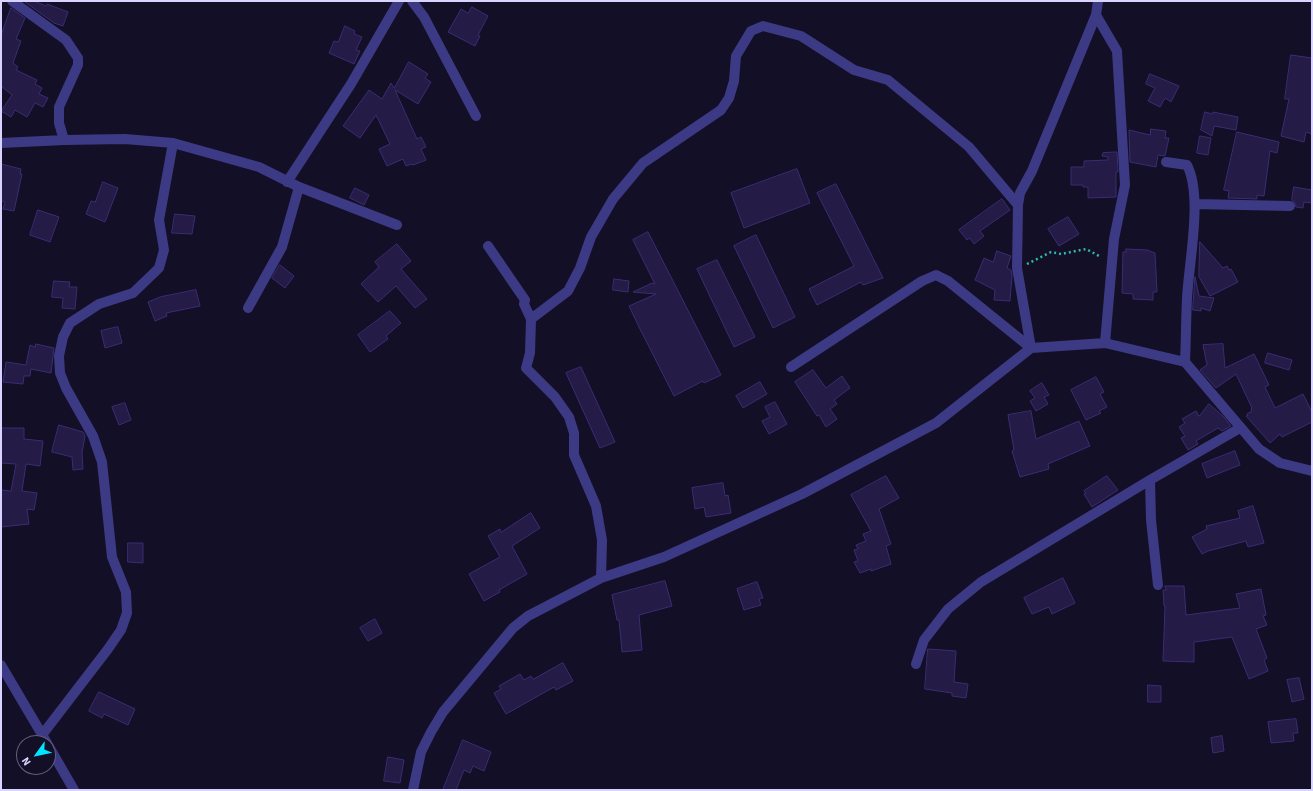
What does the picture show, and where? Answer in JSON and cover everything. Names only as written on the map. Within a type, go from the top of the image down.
[{"type":"street","points":[[12,1],[66,40],[78,58],[78,65],[59,107],[59,123],[64,140]]},
{"type":"street","points":[[286,182],[351,84],[399,1]]},
{"type":"street","points":[[412,1],[424,17],[476,116]]},
{"type":"street","points":[[1030,348],[1017,268],[1018,205],[1020,193],[1032,171],[1096,15],[1098,1]]},
{"type":"street","points":[[1096,15],[1116,51],[1125,185],[1114,239],[1113,262],[1104,343]]},
{"type":"street","points":[[531,319],[568,291],[580,268],[590,237],[613,199],[643,163],[722,110],[729,98],[732,87],[736,56],[751,31],[763,26],[801,36],[854,70],[888,80],[969,147],[1018,205]]},
{"type":"street","points":[[1,143],[125,138],[173,143],[259,167],[299,188],[397,225]]},
{"type":"street","points":[[49,735],[121,630],[127,613],[126,592],[112,558],[102,462],[93,436],[66,388],[60,373],[59,356],[63,337],[70,323],[99,304],[133,293],[159,268],[164,250],[159,220],[173,143]]},
{"type":"street","points":[[1166,162],[1187,165],[1191,173],[1195,204],[1187,298],[1186,362]]},
{"type":"street","points":[[248,308],[282,247],[299,188]]},
{"type":"street","points":[[1195,204],[1290,206]]},
{"type":"street","points":[[488,246],[525,300],[524,304],[531,319],[530,353],[526,368],[555,397],[569,417],[574,433],[574,455],[596,506],[602,540],[601,578]]},
{"type":"street","points":[[791,367],[922,280],[936,275],[948,281],[1030,348]]},
{"type":"street","points":[[413,790],[421,752],[443,712],[513,628],[528,616],[601,578],[664,557],[802,494],[936,422],[1030,348],[1104,343],[1186,362],[1259,449],[1280,463],[1312,471]]},
{"type":"street","points":[[916,664],[924,640],[948,609],[981,582],[1150,480],[1240,428]]},
{"type":"street","points":[[1150,480],[1151,520],[1158,585]]},
{"type":"street","points":[[1,665],[42,735]]},
{"type":"street","points":[[56,760],[74,790]]},
{"type":"path","points":[[1017,268],[1032,263],[1050,252],[1061,254],[1086,249],[1113,262]]},
{"type":"building","points":[[25,1],[34,1],[46,6],[47,4],[68,12],[63,26],[54,23]]},
{"type":"building","points":[[472,7],[488,16],[478,35],[480,36],[475,46],[448,32],[461,9],[468,13]]},
{"type":"building","points":[[11,8],[25,18],[16,39],[21,41],[13,63],[18,67],[16,70],[37,80],[35,84],[42,88],[39,94],[48,98],[43,107],[35,103],[27,117],[15,110],[11,117],[1,111],[12,95],[1,86],[1,36]]},
{"type":"building","points":[[345,26],[355,31],[354,34],[362,37],[356,50],[360,51],[354,64],[329,53],[334,41],[338,42]]},
{"type":"building","points":[[1291,55],[1312,58],[1312,134],[1306,132],[1304,142],[1281,136],[1289,99],[1285,99]]},
{"type":"building","points":[[409,62],[428,74],[425,78],[431,82],[418,104],[395,90],[417,139],[421,137],[426,147],[421,149],[426,160],[406,166],[403,159],[387,166],[379,149],[390,144],[376,115],[360,138],[343,126],[369,90],[382,99],[391,83],[394,88]]},
{"type":"building","points":[[1150,74],[1179,86],[1171,102],[1165,98],[1160,107],[1148,101],[1155,88],[1146,84]]},
{"type":"building","points":[[1205,112],[1238,117],[1236,130],[1214,126],[1212,136],[1201,130]]},
{"type":"building","points":[[1151,129],[1166,131],[1165,138],[1169,138],[1165,156],[1158,155],[1156,167],[1130,162],[1129,130],[1150,135]]},
{"type":"building","points":[[1237,132],[1279,142],[1277,153],[1270,151],[1264,196],[1257,195],[1257,199],[1228,198],[1229,191],[1224,190]]},
{"type":"building","points":[[1200,136],[1211,138],[1208,155],[1197,153]]},
{"type":"building","points":[[1117,152],[1118,172],[1116,172],[1116,197],[1088,198],[1088,187],[1083,187],[1083,185],[1071,185],[1071,167],[1084,167],[1084,161],[1108,160],[1108,157],[1102,156],[1103,153]]},
{"type":"building","points":[[1,164],[21,169],[20,174],[22,174],[14,211],[3,209],[5,202],[1,201]]},
{"type":"building","points":[[797,169],[810,203],[744,228],[731,193]]},
{"type":"building","points":[[103,182],[118,188],[105,222],[86,214],[91,201],[95,202]]},
{"type":"building","points":[[836,184],[883,278],[863,285],[861,282],[817,305],[809,289],[854,266],[817,193]]},
{"type":"building","points":[[1294,187],[1312,190],[1312,203],[1304,202],[1303,208],[1296,207],[1292,200]]},
{"type":"building","points":[[355,188],[369,195],[364,205],[350,198]]},
{"type":"building","points":[[1002,199],[1010,210],[980,231],[984,236],[974,244],[970,238],[967,240],[959,230]]},
{"type":"building","points":[[38,210],[59,217],[50,242],[30,235]]},
{"type":"building","points":[[175,214],[195,216],[192,234],[172,233]]},
{"type":"building","points":[[1068,217],[1079,234],[1059,246],[1048,229]]},
{"type":"building","points":[[648,232],[721,375],[704,383],[703,381],[674,396],[629,306],[656,294],[633,292],[652,283],[655,284],[633,240]]},
{"type":"building","points":[[756,235],[795,317],[773,328],[734,246]]},
{"type":"building","points":[[1200,242],[1223,268],[1227,266],[1229,270],[1231,269],[1238,282],[1210,296],[1199,277]]},
{"type":"building","points":[[397,244],[411,261],[401,269],[427,299],[415,308],[396,286],[378,302],[361,284],[379,267],[375,262]]},
{"type":"building","points":[[1126,249],[1147,250],[1155,253],[1157,292],[1153,292],[1153,300],[1133,299],[1133,294],[1122,293],[1123,252],[1126,252]]},
{"type":"building","points":[[997,251],[1011,256],[1007,268],[1011,270],[1012,275],[1010,301],[994,300],[995,290],[975,280],[984,258],[993,262]]},
{"type":"building","points":[[717,260],[755,337],[734,347],[697,269]]},
{"type":"building","points":[[280,265],[294,276],[285,288],[272,278]]},
{"type":"building","points":[[1195,277],[1199,296],[1214,298],[1210,311],[1201,308],[1201,311],[1193,310]]},
{"type":"building","points":[[614,279],[629,281],[628,292],[613,290]]},
{"type":"building","points":[[54,281],[70,282],[69,287],[77,287],[75,309],[62,308],[63,298],[52,297]]},
{"type":"building","points":[[196,290],[200,306],[166,313],[167,316],[155,321],[148,302],[160,297]]},
{"type":"building","points":[[390,311],[401,323],[386,336],[388,339],[370,352],[358,335]]},
{"type":"building","points":[[118,327],[122,343],[105,348],[101,331]]},
{"type":"building","points":[[36,344],[54,348],[51,373],[31,369],[30,376],[24,376],[23,384],[3,382],[6,362],[26,365],[30,345],[35,347]]},
{"type":"building","points":[[1223,344],[1225,368],[1254,354],[1269,385],[1265,387],[1275,408],[1303,394],[1312,412],[1312,422],[1282,437],[1280,434],[1270,443],[1246,416],[1252,411],[1252,408],[1236,374],[1216,388],[1200,370],[1207,365],[1203,345]]},
{"type":"building","points":[[1268,353],[1292,360],[1289,370],[1265,363]]},
{"type":"building","points":[[581,367],[615,442],[600,448],[566,373]]},
{"type":"building","points":[[813,370],[826,388],[842,376],[850,388],[834,400],[837,404],[830,409],[837,419],[826,427],[795,382]]},
{"type":"building","points":[[1096,377],[1104,392],[1100,394],[1107,407],[1099,411],[1101,413],[1086,420],[1071,390]]},
{"type":"building","points":[[760,382],[767,394],[743,408],[736,396]]},
{"type":"building","points":[[1042,383],[1049,395],[1044,397],[1048,404],[1036,411],[1030,401],[1035,398],[1030,391]]},
{"type":"building","points":[[775,402],[787,424],[769,434],[762,421],[770,417],[765,407]]},
{"type":"building","points":[[125,403],[131,420],[119,425],[112,407]]},
{"type":"building","points":[[1209,404],[1224,417],[1231,426],[1222,431],[1218,428],[1196,441],[1198,444],[1188,450],[1181,438],[1185,436],[1179,427],[1185,423],[1182,419],[1196,411],[1199,416]]},
{"type":"building","points":[[1031,411],[1036,439],[1079,421],[1090,446],[1048,464],[1049,469],[1020,477],[1012,451],[1014,450],[1008,415]]},
{"type":"building","points":[[59,425],[83,432],[85,436],[82,453],[83,469],[73,470],[72,457],[52,452]]},
{"type":"building","points":[[1,428],[24,428],[24,439],[43,441],[40,466],[26,464],[22,491],[37,493],[34,510],[27,509],[29,524],[1,527],[1,490],[11,491],[16,464],[1,463]]},
{"type":"building","points":[[1235,451],[1240,465],[1207,478],[1202,464]]},
{"type":"building","points":[[886,476],[899,498],[879,509],[891,544],[886,546],[891,564],[860,573],[854,562],[858,561],[854,550],[858,549],[856,545],[866,541],[863,534],[871,531],[851,495]]},
{"type":"building","points":[[1107,476],[1118,490],[1092,507],[1084,494],[1086,493],[1084,491]]},
{"type":"building","points":[[723,483],[725,496],[728,495],[731,513],[706,517],[704,507],[695,509],[692,488]]},
{"type":"building","points":[[1253,506],[1264,543],[1248,547],[1246,541],[1202,554],[1192,537],[1207,529],[1206,526],[1240,518],[1238,511]]},
{"type":"building","points":[[531,513],[540,528],[512,546],[527,574],[499,590],[500,592],[484,601],[469,574],[500,557],[488,536],[500,529],[501,532]]},
{"type":"building","points":[[128,543],[143,543],[143,563],[128,562]]},
{"type":"building","points":[[1063,578],[1075,603],[1052,614],[1049,607],[1032,614],[1024,598]]},
{"type":"building","points":[[665,581],[672,606],[639,615],[642,650],[622,652],[619,620],[617,620],[612,595]]},
{"type":"building","points":[[757,582],[763,598],[759,599],[761,605],[744,610],[737,589]]},
{"type":"building","points":[[1165,586],[1184,586],[1186,615],[1240,608],[1236,594],[1261,589],[1266,615],[1263,616],[1267,625],[1256,629],[1267,658],[1264,660],[1268,671],[1249,679],[1232,637],[1194,642],[1194,662],[1163,661],[1165,606],[1163,590],[1166,590]]},
{"type":"building","points":[[375,619],[382,633],[368,641],[360,628]]},
{"type":"building","points":[[928,649],[956,651],[954,682],[968,684],[966,698],[952,696],[952,693],[925,689]]},
{"type":"building","points":[[563,663],[573,681],[556,690],[554,687],[506,714],[494,693],[501,689],[499,686],[520,674],[524,680],[531,676],[533,679]]},
{"type":"building","points":[[1299,678],[1304,699],[1292,702],[1287,680]]},
{"type":"building","points":[[1148,685],[1161,686],[1161,702],[1148,702]]},
{"type":"building","points":[[99,692],[135,709],[128,725],[104,714],[102,718],[89,711]]},
{"type":"building","points":[[1296,719],[1298,733],[1293,733],[1294,741],[1271,743],[1268,722]]},
{"type":"building","points":[[1222,736],[1224,751],[1213,753],[1211,738]]},
{"type":"building","points":[[463,740],[491,752],[484,771],[473,766],[470,773],[464,770],[456,790],[443,790]]},
{"type":"building","points":[[388,757],[404,760],[400,783],[384,781]]}]
